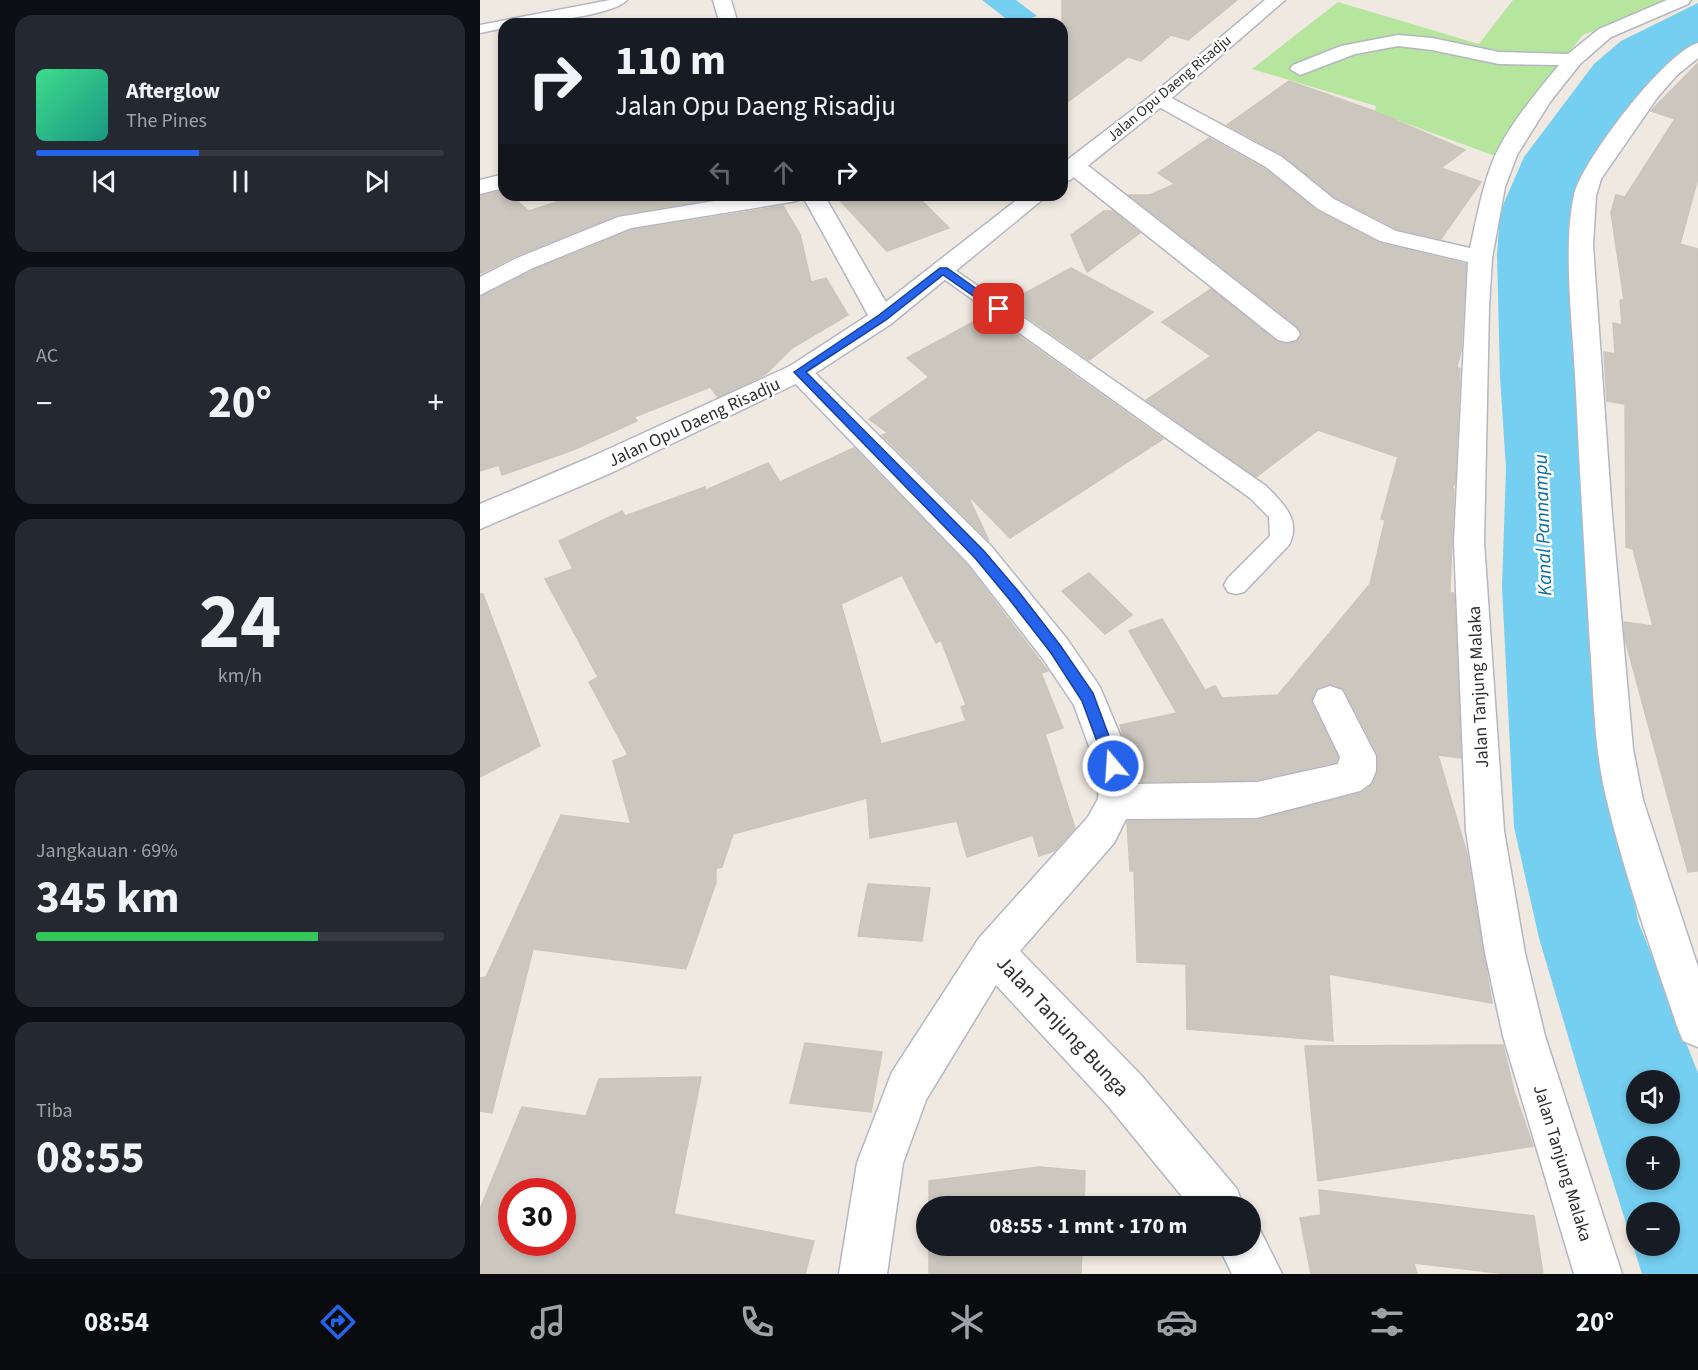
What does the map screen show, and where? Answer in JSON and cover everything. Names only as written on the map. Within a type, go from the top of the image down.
[{"type":"street","points":[[722,0],[727,18]]},
{"type":"street","name":"Jalan Opu Daeng Risadju","points":[[1068,171],[1159,99],[1276,0]]},
{"type":"street","name":"Jalan Tanjung Malaka","points":[[1598,1274],[1524,1036],[1505,953],[1485,831],[1469,542],[1476,307],[1480,258],[1494,187],[1506,155],[1542,99],[1573,60],[1605,33],[1682,0]]},
{"type":"street","points":[[1300,69],[1330,54],[1374,43],[1402,41],[1430,43],[1499,58],[1573,60]]},
{"type":"street","points":[[1698,49],[1670,71],[1601,160],[1590,179],[1584,196],[1581,245],[1597,515],[1615,749],[1624,800],[1661,920],[1698,1026]]},
{"type":"street","points":[[1159,99],[1274,162],[1326,204],[1388,236],[1480,258]]},
{"type":"street","points":[[1068,171],[1287,334]]},
{"type":"street","points":[[480,188],[498,183]]},
{"type":"street","points":[[480,287],[627,213],[736,201]]},
{"type":"street","points":[[816,201],[882,318]]},
{"type":"street","name":"Jalan Opu Daeng Risadju","points":[[480,517],[611,460],[799,372],[882,318],[1029,201]]},
{"type":"street","points":[[799,372],[980,555],[1055,649],[1088,698],[1108,749],[1118,782],[1109,816],[993,952]]},
{"type":"street","points":[[1109,816],[1257,800],[1347,779],[1358,771],[1358,756],[1330,701]]},
{"type":"street","name":"Jalan Tanjung Bunga","points":[[863,1274],[880,1163],[908,1088],[993,952],[1125,1091],[1212,1196]]},
{"type":"street","points":[[1248,1256],[1258,1274]]},
{"type":"lane","points":[[542,18],[605,8],[621,0]]},
{"type":"lane","points":[[480,29],[498,25]]},
{"type":"lane","points":[[943,270],[1258,492],[1280,514],[1281,539],[1236,585]]},
{"type":"green space","points":[[1513,0],[1674,0],[1583,35],[1527,104],[1495,156],[1375,112],[1376,106],[1252,69],[1338,2],[1479,44]]},
{"type":"water","points":[[982,0],[1016,0],[1037,16],[1031,18],[1005,18]]},
{"type":"water","name":"Kanal Pannampu","points":[[1698,3],[1698,44],[1577,191],[1613,789],[1638,921],[1698,1073],[1698,1274],[1642,1274],[1636,1256],[1680,1256],[1680,1202],[1626,1202],[1626,1223],[1539,938],[1514,827],[1502,587],[1506,468],[1500,377],[1497,254],[1500,212],[1524,157],[1594,64],[1621,41]]},
{"type":"building","points":[[1062,0],[1237,0],[1188,40],[1171,35],[1141,61],[1128,57],[1068,102],[1068,18],[1062,18]]},
{"type":"building","points":[[1698,63],[1698,178],[1680,244],[1698,249],[1698,871],[1688,872],[1625,639],[1624,622],[1653,626],[1633,549],[1626,547],[1625,404],[1607,401],[1604,352],[1615,354],[1613,323],[1622,325],[1620,300],[1624,300],[1611,212],[1616,195],[1625,197],[1675,119],[1651,111]]},
{"type":"building","points":[[1289,81],[1374,111],[1465,150],[1441,168],[1481,182],[1441,239],[1397,229],[1335,197],[1283,155],[1227,125]]},
{"type":"building","points":[[1209,138],[1265,169],[1317,211],[1379,243],[1466,264],[1461,351],[1457,367],[1460,369],[1455,483],[1452,488],[1454,489],[1450,593],[1454,593],[1461,758],[1438,755],[1467,854],[1492,1003],[1329,974],[1333,1041],[1187,1029],[1186,964],[1137,962],[1134,871],[1130,871],[1127,821],[1258,820],[1361,793],[1372,785],[1378,771],[1378,755],[1344,689],[1331,684],[1316,689],[1311,702],[1338,757],[1336,762],[1257,780],[1137,782],[1120,725],[1177,713],[1129,631],[1162,619],[1205,690],[1215,686],[1222,698],[1278,695],[1370,584],[1385,520],[1381,519],[1398,457],[1318,430],[1256,477],[1146,400],[1211,356],[1162,322],[1211,289],[1277,342],[1287,344],[1296,342],[1302,335],[1297,326],[1129,195],[1150,195],[1175,184],[1158,173]]},
{"type":"building","points":[[498,192],[498,201],[516,201],[529,211],[560,201],[700,201],[617,215],[516,256],[480,274],[480,196]]},
{"type":"building","points":[[841,201],[922,201],[949,228],[887,251]]},
{"type":"building","points":[[783,206],[800,234],[811,282],[826,278],[848,315],[792,348],[766,374],[718,397],[710,387],[634,417],[637,421],[573,450],[502,475],[499,465],[480,471],[480,297],[534,270],[632,230]]},
{"type":"building","points":[[1104,211],[1113,211],[1140,233],[1087,272],[1071,235]]},
{"type":"building","points":[[1071,268],[1153,312],[1089,360],[1007,303]]},
{"type":"building","points":[[988,314],[1163,439],[1010,538],[967,494],[989,541],[882,435],[888,433],[869,419],[929,377],[907,358]]},
{"type":"building","points":[[854,448],[967,565],[1048,671],[1041,673],[1063,728],[1045,734],[1075,828],[1054,851],[1039,856],[1033,835],[967,857],[957,821],[870,838],[867,798],[733,834],[722,867],[716,868],[716,882],[686,969],[533,949],[492,1113],[480,1111],[480,978],[486,977],[561,815],[631,824],[613,761],[628,755],[589,682],[598,677],[545,579],[573,569],[559,541],[622,511],[625,516],[705,487],[706,490],[768,463],[780,482]],"holes":[[[902,575],[936,643],[941,640],[966,705],[961,707],[966,721],[881,744],[841,604]]]},
{"type":"building","points":[[1089,573],[1132,615],[1105,634],[1062,591]]},
{"type":"building","points":[[480,594],[483,594],[540,746],[480,777]]},
{"type":"building","points":[[868,884],[930,888],[922,941],[858,936]]},
{"type":"building","points":[[805,1043],[882,1052],[871,1112],[790,1103]]},
{"type":"building","points":[[1503,1045],[1514,1091],[1533,1146],[1318,1181],[1305,1046]]},
{"type":"building","points":[[701,1077],[674,1214],[814,1241],[805,1274],[480,1274],[480,1209],[522,1107],[586,1116],[599,1079]]},
{"type":"building","points":[[1039,1167],[1085,1171],[1084,1196],[929,1196],[929,1181]]},
{"type":"building","points":[[1319,1190],[1534,1216],[1543,1274],[1507,1274],[1414,1263],[1417,1274],[1311,1274],[1300,1218],[1321,1215]]},
{"type":"building","points":[[929,1256],[1082,1256],[1081,1274],[929,1274]]},
{"type":"route","points":[[999,309],[943,270],[882,318],[799,372],[980,555],[1014,596],[1055,649],[1088,698],[1113,766]]}]
